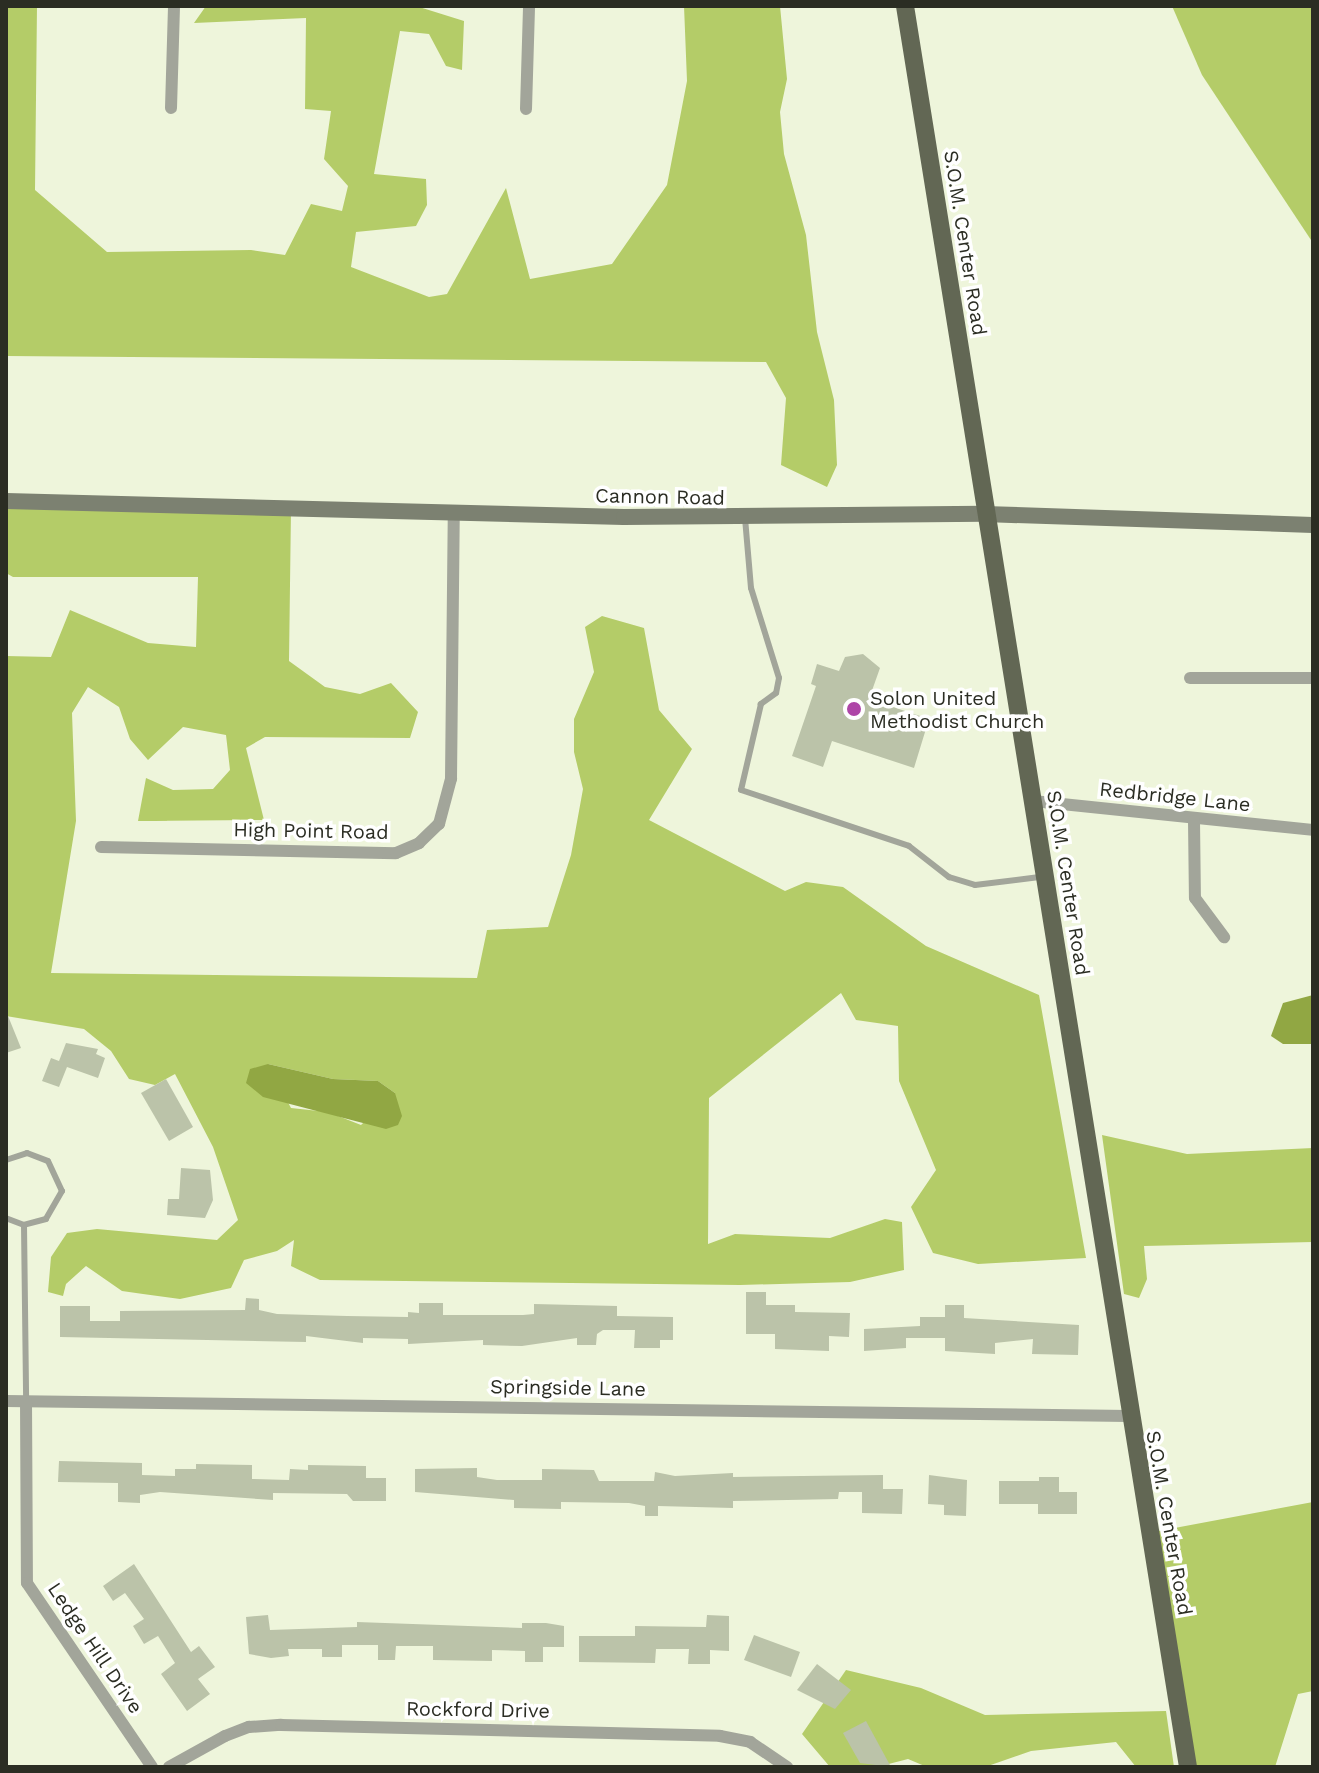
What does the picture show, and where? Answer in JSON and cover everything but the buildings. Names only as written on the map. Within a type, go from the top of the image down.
[{"type":"main road","name":"S.O.M. Center Road","points":[[905,6],[1128,1416],[1188,1767]]},
{"type":"main road","name":"Cannon Road","points":[[6,501],[454,514],[745,518],[984,514],[1313,525]]},
{"type":"street","points":[[171,108],[174,6]]},
{"type":"street","points":[[526,109],[529,6]]},
{"type":"street","name":"High Point Road","points":[[101,847],[396,853],[419,843],[439,824],[451,779],[454,514]]},
{"type":"street","points":[[1190,678],[1313,678]]},
{"type":"street","name":"Redbridge Lane","points":[[1033,801],[1194,821],[1313,830]]},
{"type":"street","points":[[1194,821],[1195,898],[1224,937]]},
{"type":"street","name":"Springside Lane","points":[[6,1401],[1128,1416]]},
{"type":"street","name":"Ledge Hill Drive","points":[[26,1401],[27,1583],[152,1767]]},
{"type":"street","name":"Rockford Drive","points":[[169,1767],[225,1736],[249,1727],[281,1725],[720,1736],[750,1742],[787,1767]]},
{"type":"lane","points":[[745,518],[751,588],[779,678],[776,693],[761,704],[741,790],[909,846],[949,877],[975,885],[1045,876]]},
{"type":"lane","points":[[6,1160],[38,1155],[61,1179],[54,1212],[24,1225],[6,1218]]},
{"type":"lane","points":[[24,1225],[26,1401]]},
{"type":"shaded area","points":[[6,6],[37,6],[35,190],[107,252],[251,250],[285,255],[311,204],[342,211],[348,186],[324,159],[331,111],[305,109],[306,18],[194,23],[206,6],[416,6],[464,21],[462,70],[446,66],[429,34],[400,31],[374,174],[426,179],[427,205],[416,226],[356,232],[351,267],[429,297],[447,294],[506,188],[530,279],[612,264],[667,185],[687,81],[684,6],[780,6],[787,79],[780,112],[784,154],[806,235],[817,332],[834,400],[837,465],[827,487],[781,465],[786,398],[766,362],[6,356]]},
{"type":"shaded area","points":[[1172,6],[1313,6],[1313,243],[1202,75]]},
{"type":"shaded area","points":[[6,509],[291,509],[289,661],[325,687],[360,694],[391,683],[418,712],[410,738],[265,737],[246,748],[264,820],[138,821],[146,778],[173,790],[213,789],[230,770],[226,735],[183,727],[148,760],[130,739],[119,707],[88,687],[72,713],[76,821],[51,973],[477,978],[487,930],[548,927],[571,855],[583,789],[574,752],[574,719],[594,672],[585,627],[602,616],[644,628],[659,710],[692,749],[649,820],[785,891],[806,882],[843,887],[926,946],[1039,995],[1086,1258],[978,1264],[933,1253],[911,1207],[936,1170],[899,1081],[898,1026],[856,1020],[841,993],[709,1098],[708,1244],[735,1234],[830,1238],[885,1219],[902,1222],[904,1270],[850,1282],[740,1285],[320,1280],[291,1266],[294,1240],[277,1251],[244,1260],[231,1288],[180,1299],[122,1291],[86,1266],[66,1284],[63,1296],[48,1292],[51,1257],[67,1233],[97,1229],[217,1240],[238,1220],[213,1147],[175,1074],[155,1085],[129,1079],[111,1051],[84,1029],[6,1016],[6,656],[51,657],[70,610],[148,643],[196,647],[198,577],[13,577],[6,573]],"holes":[[[268,1064],[333,1079],[378,1081],[395,1093],[361,1125],[328,1112],[291,1108]]]},
{"type":"shaded area","points":[[1313,995],[1313,1044],[1283,1044],[1271,1036],[1283,1003]]},
{"type":"shaded area","points":[[268,1064],[333,1079],[378,1081],[395,1093],[402,1116],[398,1125],[386,1129],[263,1097],[246,1083],[250,1069]]},
{"type":"shaded area","points":[[1102,1135],[1187,1154],[1313,1148],[1313,1242],[1144,1246],[1147,1279],[1139,1298],[1124,1294]]},
{"type":"shaded area","points":[[1313,1502],[1313,1691],[1298,1694],[1275,1767],[1188,1767],[1148,1533]]},
{"type":"shaded area","points":[[846,1670],[921,1688],[985,1715],[1166,1711],[1174,1767],[1136,1767],[1116,1742],[1031,1751],[985,1767],[927,1767],[908,1759],[877,1767],[830,1767],[802,1734]]},
{"type":"place","name":"Solon United Methodist Church","points":[[854,709]]}]
